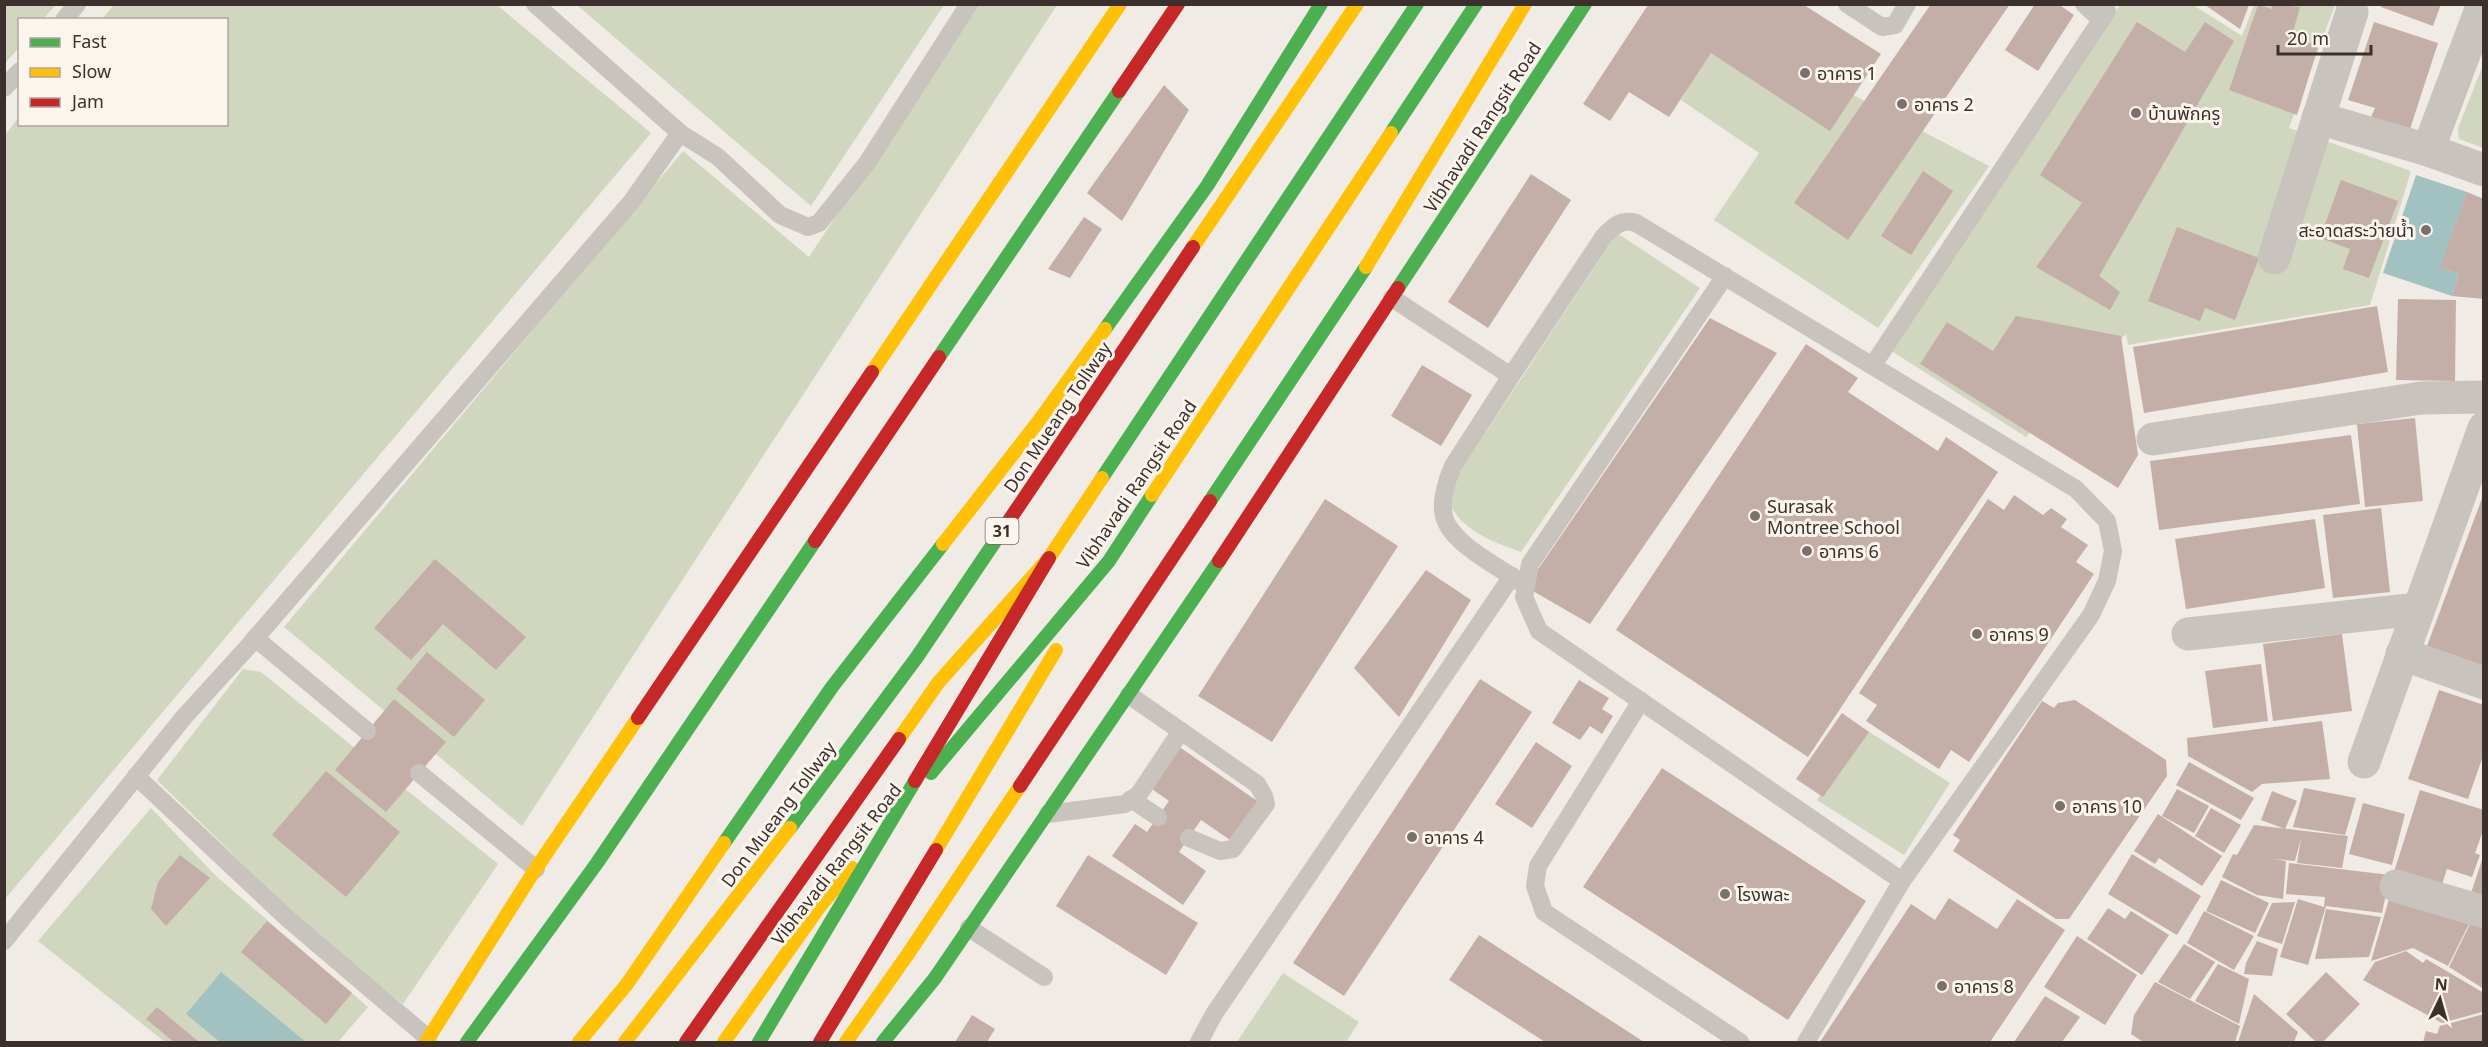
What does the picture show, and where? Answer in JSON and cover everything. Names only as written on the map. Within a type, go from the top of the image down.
[{"type":"main road","points":[[427,1040],[536,869],[1120,4]]},
{"type":"main road","points":[[467,1042],[597,863],[1178,4]]},
{"type":"main road","points":[[579,1042],[627,984],[832,687],[1038,422],[1187,215],[1321,4]]},
{"type":"main road","name":"Don Mueang Tollway","points":[[625,1042],[721,920],[917,657],[1357,4]]},
{"type":"main road","points":[[759,1042],[1049,558],[1417,4]]},
{"type":"main road","name":"Vibhavadi Rangsit Road","points":[[724,1042],[820,906],[1109,561],[1476,4]]},
{"type":"main road","points":[[846,1042],[908,954],[1386,237],[1525,4]]},
{"type":"main road","name":"Vibhavadi Rangsit Road","points":[[883,1042],[935,978],[1129,695],[1585,4]]},
{"type":"main road","points":[[686,1042],[938,683],[1049,558]]},
{"type":"main road","points":[[820,1042],[1109,561]]},
{"type":"street","points":[[2428,150],[2483,4]]},
{"type":"street","points":[[2274,258],[2352,12]]},
{"type":"street","points":[[2318,118],[2428,150],[2484,170]]},
{"type":"street","points":[[2154,439],[2421,398],[2484,397]]},
{"type":"street","points":[[2364,762],[2482,435]]},
{"type":"street","points":[[2188,634],[2418,609]]},
{"type":"street","points":[[2402,654],[2484,683]]},
{"type":"street","points":[[2396,886],[2484,912]]},
{"type":"lane","points":[[66,18],[77,4]]},
{"type":"lane","points":[[535,4],[680,133],[718,157],[780,215],[808,227],[819,223],[867,164],[969,4]]},
{"type":"lane","points":[[1847,4],[1882,27],[1895,25],[1907,4]]},
{"type":"lane","points":[[1873,365],[2104,16],[2084,4]]},
{"type":"lane","points":[[4,88],[18,73]]},
{"type":"lane","points":[[4,941],[184,717],[255,638],[632,201],[680,133]]},
{"type":"lane","points":[[1806,1042],[1902,881],[2091,615],[2107,581],[2113,551],[2107,521],[2076,489],[1951,416],[1873,365],[1725,276],[1636,223],[1626,220],[1615,225],[1604,236],[1453,466],[1448,478],[1443,515],[1454,536],[1519,581],[1539,631],[1902,881]]},
{"type":"lane","points":[[1199,1042],[1215,1014],[1519,581],[1725,276]]},
{"type":"lane","points":[[1392,298],[1512,375]]},
{"type":"lane","points":[[255,638],[367,731]]},
{"type":"lane","points":[[1129,695],[1257,784],[1264,796],[1266,804],[1233,849],[1220,851],[1189,838]]},
{"type":"lane","points":[[1641,701],[1538,866],[1534,886],[1544,912],[1740,1042]]},
{"type":"lane","points":[[1047,814],[1125,804],[1139,794],[1181,731]]},
{"type":"lane","points":[[419,773],[536,869]]},
{"type":"lane","points":[[136,777],[288,919],[427,1040]]},
{"type":"lane","points":[[1131,800],[1158,817]]},
{"type":"lane","points":[[969,928],[1044,977]]},
{"type":"green space","points":[[5,4],[56,5],[44,18],[18,18],[18,49],[5,63]]},
{"type":"green space","points":[[114,5],[497,5],[651,133],[5,899],[5,135],[18,118],[18,126],[228,126],[228,18],[103,18]]},
{"type":"green space","points":[[577,5],[944,5],[811,206]]},
{"type":"green space","points":[[975,5],[1057,5],[522,826],[284,627],[683,151],[809,257]]},
{"type":"green space","points":[[2120,5],[2193,5],[2242,36],[2254,5],[2335,5],[2289,128],[2411,171],[2370,305],[2128,345],[2126,334],[2026,437],[1890,350]]},
{"type":"green space","points":[[1721,26],[1989,166],[1878,328],[1714,220],[1759,153],[1681,100]]},
{"type":"green space","points":[[2483,65],[2483,148],[2459,139],[2458,128]]},
{"type":"green space","points":[[1617,233],[1700,288],[1521,552],[1481,535],[1456,514],[1450,505],[1457,476]]},
{"type":"green space","points":[[243,669],[261,672],[498,864],[403,1004],[320,939],[157,780]]},
{"type":"green space","points":[[1863,728],[1950,783],[1904,855],[1817,800]]},
{"type":"green space","points":[[151,808],[216,876],[368,1007],[338,1042],[165,1042],[38,941]]},
{"type":"green space","points":[[1283,973],[1359,1022],[1346,1042],[1237,1042]]},
{"type":"water","name":"สะอาดสระว่ายน้ำ","points":[[2416,175],[2467,192],[2441,268],[2459,274],[2452,296],[2383,273]]},
{"type":"water","points":[[221,972],[306,1042],[220,1042],[186,1014]]},
{"type":"building","name":"อาคาร 2","points":[[1931,4],[2010,4],[1848,240],[1794,203]]},
{"type":"building","points":[[2035,4],[2058,4],[2074,15],[2038,71],[2005,50]]},
{"type":"building","points":[[2272,4],[2300,7],[2292,35],[2318,47],[2297,115],[2229,90],[2258,5],[2272,9]]},
{"type":"building","points":[[2382,4],[2441,4],[2433,26],[2381,7]]},
{"type":"building","name":"อาคาร 1","points":[[1648,5],[1804,5],[1881,54],[1830,131],[1711,53],[1669,117],[1629,92],[1610,121],[1583,104]]},
{"type":"building","points":[[2205,5],[2249,5],[2240,29]]},
{"type":"building","name":"บ้านพักครู","points":[[2137,22],[2185,52],[2205,22],[2234,41],[2099,276],[2120,292],[2110,310],[2036,267],[2082,203],[2040,175]]},
{"type":"building","points":[[2374,22],[2438,43],[2410,129],[2371,117],[2375,108],[2348,100]]},
{"type":"building","points":[[1164,85],[1189,110],[1122,221],[1087,193]]},
{"type":"building","points":[[1923,171],[1953,191],[1911,255],[1881,236]]},
{"type":"building","points":[[1531,174],[1571,200],[1488,328],[1448,302]]},
{"type":"building","points":[[2341,180],[2398,201],[2369,278],[2343,269],[2350,249],[2320,238]]},
{"type":"building","points":[[2467,192],[2484,199],[2484,299],[2452,296],[2459,274],[2440,268]]},
{"type":"building","points":[[1084,217],[1102,229],[1070,278],[1048,269]]},
{"type":"building","points":[[2177,227],[2259,258],[2235,320],[2205,308],[2200,321],[2148,301]]},
{"type":"building","points":[[2398,299],[2456,300],[2455,381],[2396,380]]},
{"type":"building","points":[[2377,306],[2388,372],[2144,413],[2133,347]]},
{"type":"building","points":[[2016,316],[2121,336],[2138,455],[2118,488],[1920,364],[1947,322],[1993,351]]},
{"type":"building","points":[[1710,318],[1777,353],[1590,624],[1526,587]]},
{"type":"building","name":"อาคาร 6","points":[[1806,344],[1858,378],[1848,392],[1938,451],[1946,437],[1998,472],[1808,757],[1616,630]]},
{"type":"building","points":[[1422,365],[1472,395],[1441,446],[1391,416]]},
{"type":"building","points":[[2415,418],[2423,501],[2365,507],[2357,424]]},
{"type":"building","points":[[2351,435],[2360,504],[2159,530],[2150,461]]},
{"type":"building","points":[[2484,493],[2484,666],[2427,646]]},
{"type":"building","name":"อาคาร 9","points":[[2014,495],[2043,515],[2051,508],[2067,519],[2061,527],[2088,545],[2076,562],[2094,574],[1969,762],[1951,750],[1939,769],[1866,721],[1877,705],[1859,693],[1988,499],[2004,510]]},
{"type":"building","points":[[1325,499],[1398,546],[1272,742],[1198,696]]},
{"type":"building","points":[[2381,508],[2390,592],[2333,598],[2323,515]]},
{"type":"building","points":[[2315,519],[2325,588],[2186,609],[2175,539]]},
{"type":"building","points":[[435,559],[526,637],[496,670],[443,624],[411,660],[374,628]]},
{"type":"building","points":[[1426,570],[1471,600],[1399,717],[1354,668]]},
{"type":"building","points":[[2342,634],[2352,711],[2273,721],[2263,644]]},
{"type":"building","points":[[427,652],[485,700],[454,737],[396,689]]},
{"type":"building","points":[[2261,664],[2268,721],[2213,728],[2205,671]]},
{"type":"building","name":"อาคาร 4","points":[[1480,679],[1532,712],[1344,996],[1293,963]]},
{"type":"building","points":[[1579,680],[1609,698],[1602,709],[1613,716],[1602,734],[1590,726],[1580,740],[1552,723]]},
{"type":"building","points":[[2439,690],[2484,705],[2484,753],[2468,799],[2408,779]]},
{"type":"building","points":[[394,699],[446,742],[386,812],[335,770]]},
{"type":"building","name":"อาคาร 10","points":[[2075,700],[2166,760],[2167,776],[2069,919],[2056,919],[1953,851],[1960,840],[1953,835],[2042,701],[2054,708],[2058,703]]},
{"type":"building","points":[[1842,713],[1869,732],[1823,797],[1796,779]]},
{"type":"building","points":[[2322,721],[2330,779],[2262,784],[2252,792],[2188,756],[2187,738]]},
{"type":"building","points":[[1536,742],[1572,766],[1532,828],[1495,804]]},
{"type":"building","points":[[1178,746],[1260,803],[1233,842],[1201,820],[1179,852],[1206,871],[1183,905],[1112,856],[1135,824],[1147,832],[1169,801],[1149,787]]},
{"type":"building","points":[[2189,762],[2254,798],[2241,820],[2176,785]]},
{"type":"building","name":"โรงพละ","points":[[1662,768],[1866,901],[1788,1020],[1583,887]]},
{"type":"building","points":[[326,771],[400,832],[346,897],[272,835]]},
{"type":"building","points":[[2304,788],[2356,798],[2345,835],[2293,827]]},
{"type":"building","points":[[2177,789],[2209,806],[2194,833],[2162,816]]},
{"type":"building","points":[[2420,790],[2484,810],[2484,828],[2475,853],[2480,855],[2472,877],[2447,869],[2441,887],[2394,872]]},
{"type":"building","points":[[2272,791],[2297,801],[2285,829],[2261,820]]},
{"type":"building","points":[[2363,803],[2405,814],[2392,865],[2349,854]]},
{"type":"building","points":[[2211,808],[2241,825],[2224,853],[2195,836]]},
{"type":"building","points":[[2158,814],[2222,856],[2202,886],[2159,858],[2155,864],[2134,851]]},
{"type":"building","points":[[2254,825],[2348,836],[2342,868],[2297,863],[2301,838],[2295,861],[2273,859],[2286,861],[2283,899],[2257,895],[2222,877],[2233,854],[2237,855]]},
{"type":"building","points":[[2132,854],[2201,896],[2177,935],[2108,894]]},
{"type":"building","points":[[180,855],[210,878],[166,926],[151,909],[158,882]]},
{"type":"building","points":[[1088,855],[1198,923],[1166,975],[1056,906]]},
{"type":"building","points":[[2484,857],[2484,903],[2469,899]]},
{"type":"building","points":[[2289,863],[2390,875],[2382,913],[2326,906],[2308,965],[2280,957],[2298,899],[2324,907],[2325,897],[2286,894]]},
{"type":"building","points":[[2221,880],[2269,903],[2255,933],[2206,911]]},
{"type":"building","points":[[2390,896],[2471,920],[2448,966],[2413,948],[2371,961]]},
{"type":"building","name":"อาคาร 8","points":[[1949,898],[1997,929],[2017,899],[2065,930],[1990,1042],[1820,1042],[1911,904],[1935,920]]},
{"type":"building","points":[[2295,902],[2282,944],[2257,936],[2272,903]]},
{"type":"building","points":[[2108,908],[2125,919],[2131,911],[2169,935],[2142,975],[2087,939]]},
{"type":"building","points":[[2326,909],[2381,917],[2369,957],[2315,959]]},
{"type":"building","points":[[2204,911],[2254,936],[2234,970],[2187,943]]},
{"type":"building","points":[[267,921],[352,993],[326,1024],[241,952]]},
{"type":"building","points":[[2471,922],[2484,927],[2484,989],[2449,967]]},
{"type":"building","points":[[1479,935],[1644,1042],[1545,1042],[1449,980]]},
{"type":"building","points":[[2077,936],[2137,975],[2105,1025],[2044,987]]},
{"type":"building","points":[[2257,941],[2278,949],[2272,976],[2244,974],[2246,963]]},
{"type":"building","points":[[2184,944],[2215,962],[2190,999],[2158,982]]},
{"type":"building","points":[[2406,951],[2423,963],[2426,959],[2484,993],[2482,1012],[2442,1023],[2363,980],[2375,962]]},
{"type":"building","points":[[2218,964],[2249,979],[2239,1024],[2195,1001]]},
{"type":"building","points":[[2326,972],[2360,1004],[2323,1042],[2316,1042],[2286,1014]]},
{"type":"building","points":[[2155,982],[2240,1026],[2235,1042],[2143,1042],[2131,1034],[2134,1015]]},
{"type":"building","points":[[2254,994],[2298,1032],[2294,1042],[2238,1042]]},
{"type":"building","points":[[2045,996],[2080,1017],[2062,1042],[2014,1042]]},
{"type":"building","points":[[157,1007],[199,1042],[174,1042],[146,1019]]},
{"type":"building","points":[[2484,1014],[2484,1042],[2423,1042],[2426,1031],[2437,1034],[2440,1026]]},
{"type":"building","points":[[972,1015],[995,1029],[987,1042],[955,1042]]},
{"type":"traffic: fast","points":[[1105,329],[1207,186],[1321,4]]},
{"type":"traffic: fast","points":[[1102,478],[1417,4]]},
{"type":"traffic: fast","points":[[1391,133],[1476,4]]},
{"type":"traffic: fast","points":[[1398,288],[1585,4]]},
{"type":"traffic: fast","points":[[939,357],[1119,91]]},
{"type":"traffic: fast","points":[[1210,501],[1366,267]]},
{"type":"traffic: fast","points":[[931,773],[1109,561],[1152,495]]},
{"type":"traffic: fast","points":[[790,828],[917,657],[1000,534]]},
{"type":"traffic: fast","points":[[467,1042],[597,863],[815,541]]},
{"type":"traffic: fast","points":[[724,843],[832,687],[943,544]]},
{"type":"traffic: fast","points":[[883,1042],[935,978],[1219,561]]},
{"type":"traffic: fast","points":[[759,1042],[915,781]]},
{"type":"traffic: slow","points":[[872,372],[1120,4]]},
{"type":"traffic: slow","points":[[1193,247],[1357,4]]},
{"type":"traffic: slow","points":[[1366,267],[1525,4]]},
{"type":"traffic: slow","points":[[1152,495],[1391,133]]},
{"type":"traffic: slow","points":[[943,544],[1038,422],[1105,329]]},
{"type":"traffic: slow","points":[[899,739],[938,683],[1049,558],[1102,478]]},
{"type":"traffic: slow","points":[[936,850],[1056,650]]},
{"type":"traffic: slow","points":[[426,1042],[533,873],[638,718]]},
{"type":"traffic: slow","points":[[846,1042],[908,954],[1020,786]]},
{"type":"traffic: slow","points":[[625,1042],[790,828]]},
{"type":"traffic: slow","points":[[579,1042],[627,984],[724,843]]},
{"type":"traffic: slow","points":[[724,1042],[820,906],[852,868]]},
{"type":"traffic: jam","points":[[1119,91],[1178,4]]},
{"type":"traffic: jam","points":[[1000,534],[1193,247]]},
{"type":"traffic: jam","points":[[1219,561],[1398,288]]},
{"type":"traffic: jam","points":[[815,541],[939,357]]},
{"type":"traffic: jam","points":[[638,718],[872,372]]},
{"type":"traffic: jam","points":[[1020,786],[1210,501]]},
{"type":"traffic: jam","points":[[915,781],[1049,558]]},
{"type":"traffic: jam","points":[[686,1042],[899,739]]},
{"type":"traffic: jam","points":[[820,1042],[936,850]]},
{"type":"place","name":"อาคาร 1","points":[[1805,73]]},
{"type":"place","name":"อาคาร 2","points":[[1902,104]]},
{"type":"place","name":"บ้านพักครู","points":[[2136,113]]},
{"type":"place","name":"สะอาดสระว่ายน้ำ","points":[[2426,230]]},
{"type":"place","name":"Surasak Montree School","points":[[1755,516]]},
{"type":"place","name":"อาคาร 6","points":[[1807,551]]},
{"type":"place","name":"อาคาร 9","points":[[1977,634]]},
{"type":"place","name":"อาคาร 10","points":[[2060,806]]},
{"type":"place","name":"อาคาร 4","points":[[1412,837]]},
{"type":"place","name":"โรงพละ","points":[[1725,894]]},
{"type":"place","name":"อาคาร 8","points":[[1942,986]]}]
